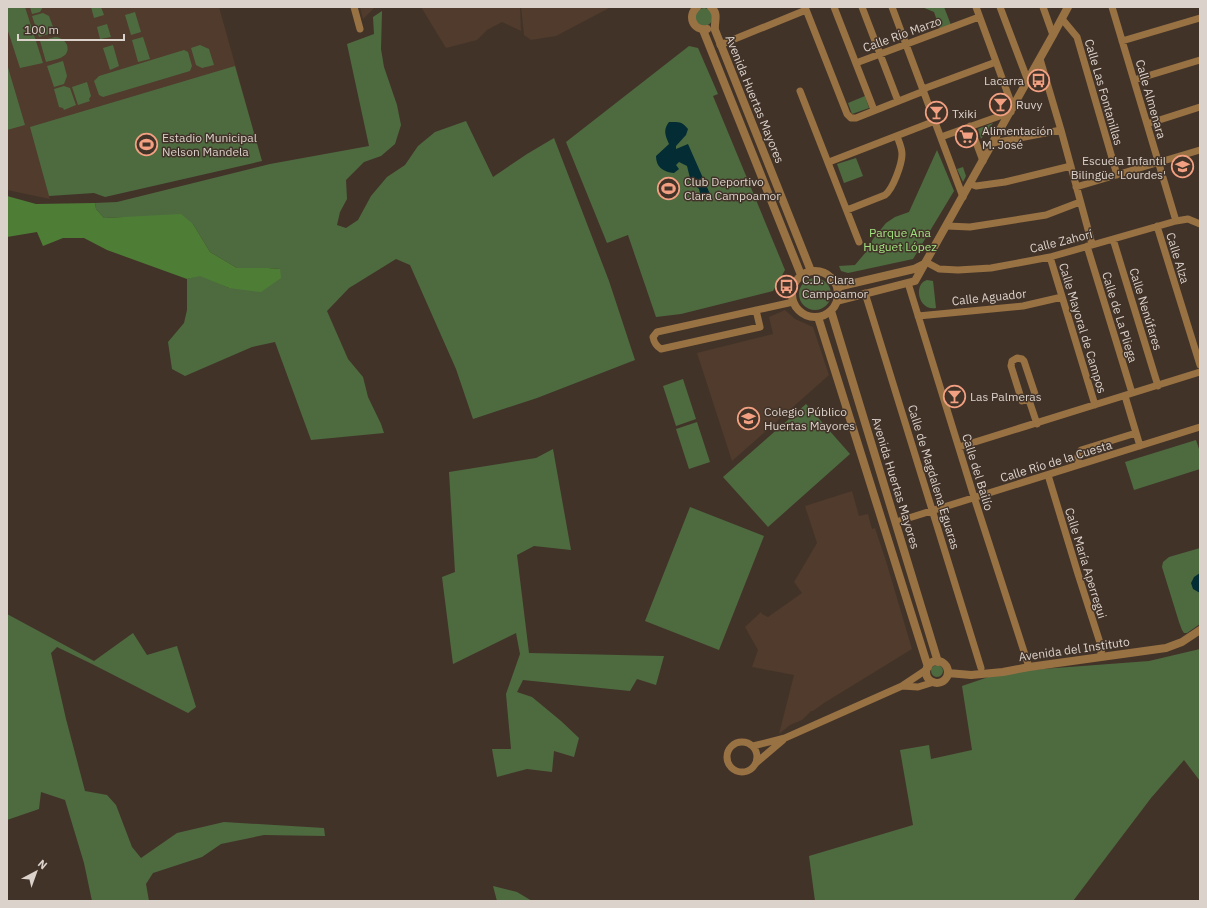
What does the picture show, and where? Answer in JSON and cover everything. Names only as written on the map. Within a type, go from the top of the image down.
[{"type":"street","points":[[354,7],[360,29]]},
{"type":"street","name":"Avenida Huertas Mayores","points":[[696,7],[692,15],[692,20],[696,26],[703,30],[801,275]]},
{"type":"street","points":[[834,7],[874,110]]},
{"type":"street","points":[[862,7],[898,101]]},
{"type":"street","points":[[892,7],[963,198]]},
{"type":"street","points":[[976,7],[1012,110]]},
{"type":"street","points":[[1000,7],[1028,81]]},
{"type":"street","points":[[1043,7],[1054,35]]},
{"type":"street","points":[[837,301],[915,281],[963,198],[1054,35],[1068,7]]},
{"type":"street","name":"Calle Almenara","points":[[1112,7],[1157,163],[1176,221]]},
{"type":"street","name":"Avenida Huertas Mayores","points":[[714,8],[716,17],[714,30],[811,271]]},
{"type":"street","points":[[720,44],[805,8],[847,114],[851,118],[856,118],[996,62]]},
{"type":"street","name":"Calle Río Marzo","points":[[856,63],[979,17]]},
{"type":"street","points":[[1122,41],[1200,18]]},
{"type":"street","name":"Calle Las Fontanillas","points":[[1062,19],[1077,36],[1117,175]]},
{"type":"street","name":"Avenida Huertas Mayores","points":[[703,30],[709,29],[714,24]]},
{"type":"street","name":"Calle de La Pliega","points":[[1040,60],[1071,166],[1140,446]]},
{"type":"street","points":[[1134,80],[1200,60]]},
{"type":"street","points":[[800,91],[859,242]]},
{"type":"street","points":[[1146,124],[1200,107]]},
{"type":"street","points":[[940,137],[1012,110]]},
{"type":"street","points":[[828,162],[935,121]]},
{"type":"street","points":[[970,126],[983,161]]},
{"type":"street","points":[[993,144],[1061,130]]},
{"type":"street","points":[[847,210],[889,192],[902,157],[902,149],[897,136]]},
{"type":"street","points":[[1076,187],[1200,150]]},
{"type":"street","points":[[970,184],[976,186],[1005,182],[1071,166]]},
{"type":"street","points":[[947,226],[970,227],[1046,215],[1080,202]]},
{"type":"street","name":"Calle Zahorí","points":[[926,262],[940,269],[958,270],[991,268],[1050,257],[1176,221],[1188,219],[1200,224]]},
{"type":"street","name":"Calle Alza","points":[[1157,226],[1200,365]]},
{"type":"street","name":"Calle Nenúfares","points":[[1113,239],[1158,386]]},
{"type":"street","name":"Calle Mayoral de Campos","points":[[1050,257],[1095,405]]},
{"type":"street","points":[[837,287],[914,269],[926,262]]},
{"type":"street","points":[[811,271],[824,273],[834,281],[837,287],[837,301],[831,311],[818,317],[803,314],[797,309],[793,302],[792,294],[796,280],[801,275],[811,271]]},
{"type":"street","name":"Calle del Bailío","points":[[908,283],[974,497],[1029,667]]},
{"type":"street","name":"Calle de Magdalena Eguaras","points":[[865,293],[981,668]]},
{"type":"street","name":"Calle Aguador","points":[[918,316],[1023,306],[1062,297]]},
{"type":"street","points":[[756,310],[760,327],[661,349],[653,342],[653,337],[657,332],[756,310],[793,302]]},
{"type":"street","name":"Avenida Huertas Mayores","points":[[831,311],[938,662]]},
{"type":"street","name":"Avenida Huertas Mayores","points":[[818,317],[927,668]]},
{"type":"street","points":[[1017,358],[1024,361],[1036,397],[1029,400],[1022,401],[1011,366],[1012,361],[1017,358]]},
{"type":"street","points":[[959,447],[1037,424],[1200,372]]},
{"type":"street","points":[[1029,400],[1037,424]]},
{"type":"street","name":"Calle Río de la Cuesta","points":[[896,522],[1200,427]]},
{"type":"street","points":[[1078,465],[1078,456],[1081,450],[1136,433]]},
{"type":"street","name":"Calle María Aperregui","points":[[1048,475],[1102,649],[1100,657]]},
{"type":"street","name":"Avenida del Instituto","points":[[948,673],[971,675],[1003,672],[1166,648],[1182,642],[1200,630]]},
{"type":"street","points":[[754,746],[785,738],[902,686],[927,668],[930,664],[938,662],[945,665],[948,673],[943,681],[918,687],[902,686]]},
{"type":"street","points":[[927,668],[928,678],[934,682]]},
{"type":"street","points":[[756,764],[757,752],[754,746],[743,741],[731,745],[726,756],[727,762],[735,771],[747,772],[752,768],[785,738]]},
{"type":"shaded area","points":[[7,7],[219,7],[262,161],[235,66],[49,196],[50,199],[7,190]]},
{"type":"shaded area","points":[[360,7],[375,7],[363,19]]},
{"type":"shaded area","points":[[421,7],[520,7],[521,31],[502,22],[487,30],[477,40],[446,48]]},
{"type":"shaded area","points":[[521,7],[611,7],[556,36],[531,40],[524,35]]},
{"type":"shaded area","name":"Colegio Público Huertas Mayores","points":[[785,310],[795,319],[813,327],[829,375],[732,461],[697,353],[773,334],[769,317]]},
{"type":"shaded area","points":[[852,491],[859,516],[868,514],[872,529],[875,528],[912,649],[811,711],[802,720],[790,725],[779,734],[794,675],[752,667],[758,650],[745,627],[761,612],[768,617],[802,593],[794,582],[817,543],[805,506]]},
{"type":"green space","points":[[7,7],[25,7],[43,63],[20,68],[7,28]]},
{"type":"green space","points":[[30,7],[43,7],[40,12],[32,14]]},
{"type":"green space","points":[[91,7],[101,7],[104,15],[94,18]]},
{"type":"green space","points":[[922,7],[944,7],[951,25],[940,29],[934,12]]},
{"type":"green space","points":[[704,8],[710,11],[713,17],[710,23],[704,26],[698,23],[695,17],[698,11]]},
{"type":"green space","points":[[382,11],[381,49],[384,67],[397,105],[401,125],[395,144],[381,156],[364,162],[346,180],[347,199],[340,212],[337,225],[346,228],[358,220],[371,196],[387,177],[405,165],[418,146],[435,132],[466,121],[493,177],[554,138],[609,281],[635,360],[537,398],[473,419],[456,369],[410,265],[396,259],[349,288],[327,311],[348,359],[363,377],[368,397],[384,433],[311,440],[275,342],[252,347],[185,376],[172,369],[168,342],[184,323],[187,310],[187,279],[200,275],[229,288],[280,269],[237,268],[210,252],[193,224],[124,217],[104,218],[96,209],[95,203],[117,202],[270,164],[369,146],[347,44],[374,34],[373,17]]},
{"type":"green space","points":[[135,12],[141,32],[131,35],[125,15]]},
{"type":"green space","points":[[43,13],[49,16],[55,32],[39,37],[32,16]]},
{"type":"green space","points":[[107,24],[111,37],[100,39],[97,27]]},
{"type":"green space","points":[[58,37],[66,43],[68,49],[67,52],[61,58],[46,62],[40,41]]},
{"type":"green space","points":[[143,37],[150,59],[138,62],[132,40]]},
{"type":"green space","points":[[113,45],[119,66],[110,70],[103,48]]},
{"type":"green space","points":[[200,45],[209,49],[214,65],[202,68],[196,65],[191,48]]},
{"type":"green space","name":"Club Deportivo Clara Campoamor","points":[[689,46],[698,48],[718,94],[713,96],[785,270],[773,291],[681,314],[656,317],[628,235],[607,243],[566,142]]},
{"type":"green space","points":[[184,50],[188,52],[192,66],[190,71],[103,97],[99,95],[94,81],[99,76]]},
{"type":"green space","points":[[63,61],[67,76],[64,84],[54,87],[47,66]]},
{"type":"green space","points":[[7,64],[25,125],[7,130]]},
{"type":"green space","name":"Estadio Municipal Nelson Mandela","points":[[235,66],[262,161],[105,197],[94,193],[49,196],[30,127]]},
{"type":"green space","points":[[87,82],[91,96],[89,99],[90,101],[78,105],[72,87]]},
{"type":"green space","points":[[64,86],[70,88],[76,105],[64,110],[63,108],[59,107],[54,89]]},
{"type":"green space","points":[[865,96],[869,108],[852,114],[848,103]]},
{"type":"green space","points":[[993,123],[981,139],[978,129]]},
{"type":"green space","name":"Parque Ana Huguet López","points":[[937,150],[954,191],[913,259],[848,273],[841,271],[839,266],[855,265],[886,223],[895,217],[909,212]]},
{"type":"green space","points":[[856,158],[863,176],[844,183],[837,164]]},
{"type":"green space","points":[[963,167],[966,176],[963,182],[957,169]]},
{"type":"green space","points":[[7,196],[36,204],[95,203],[96,209],[104,218],[181,214],[193,224],[210,252],[237,268],[280,269],[281,278],[261,292],[229,288],[200,276],[187,279],[107,250],[84,238],[63,238],[43,246],[37,232],[7,237]]},
{"type":"green space","points":[[812,278],[818,278],[828,285],[831,294],[830,300],[824,307],[818,310],[812,310],[802,303],[799,297],[799,291],[806,281]]},
{"type":"green space","points":[[927,280],[933,281],[936,308],[930,308],[925,305],[920,297],[920,286]]},
{"type":"green space","points":[[683,379],[696,419],[676,426],[663,386]]},
{"type":"green space","points":[[806,404],[850,454],[768,527],[723,477]]},
{"type":"green space","points":[[697,422],[710,462],[689,469],[676,429]]},
{"type":"green space","points":[[1196,440],[1200,452],[1200,469],[1134,490],[1125,462]]},
{"type":"green space","points":[[553,449],[571,550],[534,546],[517,555],[529,653],[664,656],[656,685],[637,679],[630,691],[523,680],[517,692],[532,697],[579,738],[574,757],[554,751],[552,772],[527,769],[497,777],[492,749],[511,749],[506,694],[520,654],[516,633],[453,664],[442,577],[455,572],[449,472],[536,458]]},
{"type":"green space","points":[[690,507],[764,536],[719,650],[645,621]]},
{"type":"green space","points":[[1200,548],[1200,624],[1187,633],[1184,633],[1179,622],[1162,567],[1163,562],[1169,557]]},
{"type":"green space","points":[[7,614],[94,661],[133,633],[147,655],[177,646],[196,707],[188,713],[57,647],[51,653],[66,719],[85,791],[107,795],[116,805],[132,847],[141,858],[177,833],[224,822],[324,828],[325,836],[264,835],[221,844],[202,857],[153,873],[146,884],[149,901],[92,901],[84,863],[65,800],[41,792],[39,809],[7,820]]},
{"type":"green space","points":[[1200,649],[1200,781],[1184,760],[1151,798],[1073,901],[815,901],[809,856],[913,825],[900,750],[929,745],[931,759],[972,750],[962,686],[1003,672],[1149,661]]},
{"type":"green space","points":[[935,665],[939,665],[943,671],[939,677],[935,677],[931,673],[931,669]]},
{"type":"green space","points":[[493,886],[517,892],[532,901],[497,901]]},
{"type":"water","points":[[669,122],[682,123],[688,129],[686,135],[676,146],[676,149],[688,144],[710,194],[701,197],[699,189],[691,182],[687,166],[679,162],[676,165],[679,169],[674,173],[663,170],[657,163],[656,156],[669,144],[665,133]]},
{"type":"water","points":[[1200,573],[1200,593],[1193,589],[1191,583],[1194,577]]},
{"type":"place","name":"Lacarra","points":[[1039,80]]},
{"type":"place","name":"Ruvy","points":[[1001,104]]},
{"type":"place","name":"Txiki","points":[[937,113]]},
{"type":"place","name":"Alimentación M. José","points":[[967,137]]},
{"type":"place","name":"Estadio Municipal Nelson Mandela","points":[[146,144]]},
{"type":"place","name":"Escuela Infantil Bilingüe 'Lourdes'","points":[[1182,167]]},
{"type":"place","name":"Club Deportivo Clara Campoamor","points":[[668,188]]},
{"type":"place","name":"C.D. Clara Campoamor","points":[[787,286]]},
{"type":"place","name":"Las Palmeras","points":[[954,396]]},
{"type":"place","name":"Colegio Público Huertas Mayores","points":[[749,418]]}]
